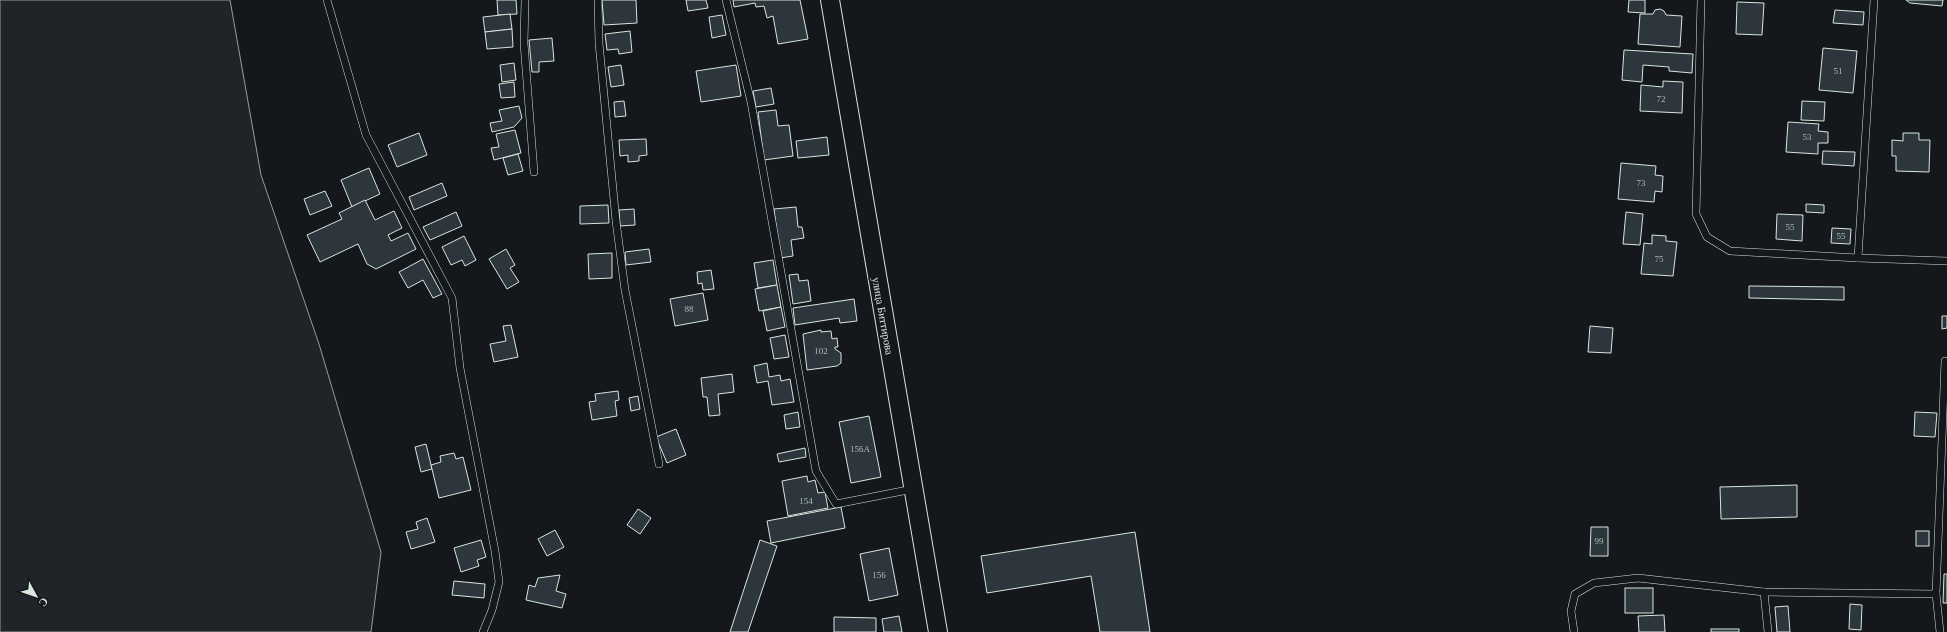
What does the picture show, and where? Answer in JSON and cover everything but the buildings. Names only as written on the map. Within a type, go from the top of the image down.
[{"type":"street","name":"улица Биттирова","points":[[830,0],[938,632]]},
{"type":"lane","points":[[327,0],[366,135],[452,298],[460,368],[495,551],[498,582],[492,610],[482,632]]},
{"type":"lane","points":[[525,0],[524,43],[534,172]]},
{"type":"lane","points":[[598,0],[599,43],[617,228],[625,290],[659,464]]},
{"type":"lane","points":[[726,0],[751,102],[816,471],[836,504],[913,489]]},
{"type":"lane","points":[[1701,0],[1696,214],[1707,237],[1730,252],[1947,261]]},
{"type":"lane","points":[[1858,258],[1874,0]]},
{"type":"lane","points":[[1940,632],[1936,594],[1946,361]]},
{"type":"lane","points":[[1574,632],[1571,611],[1575,594],[1594,583],[1638,578],[1764,592],[1936,594]]},
{"type":"lane","points":[[1764,592],[1768,632]]},
{"type":"shaded area","points":[[0,0],[230,0],[261,175],[319,344],[381,552],[371,632],[0,632]]}]
